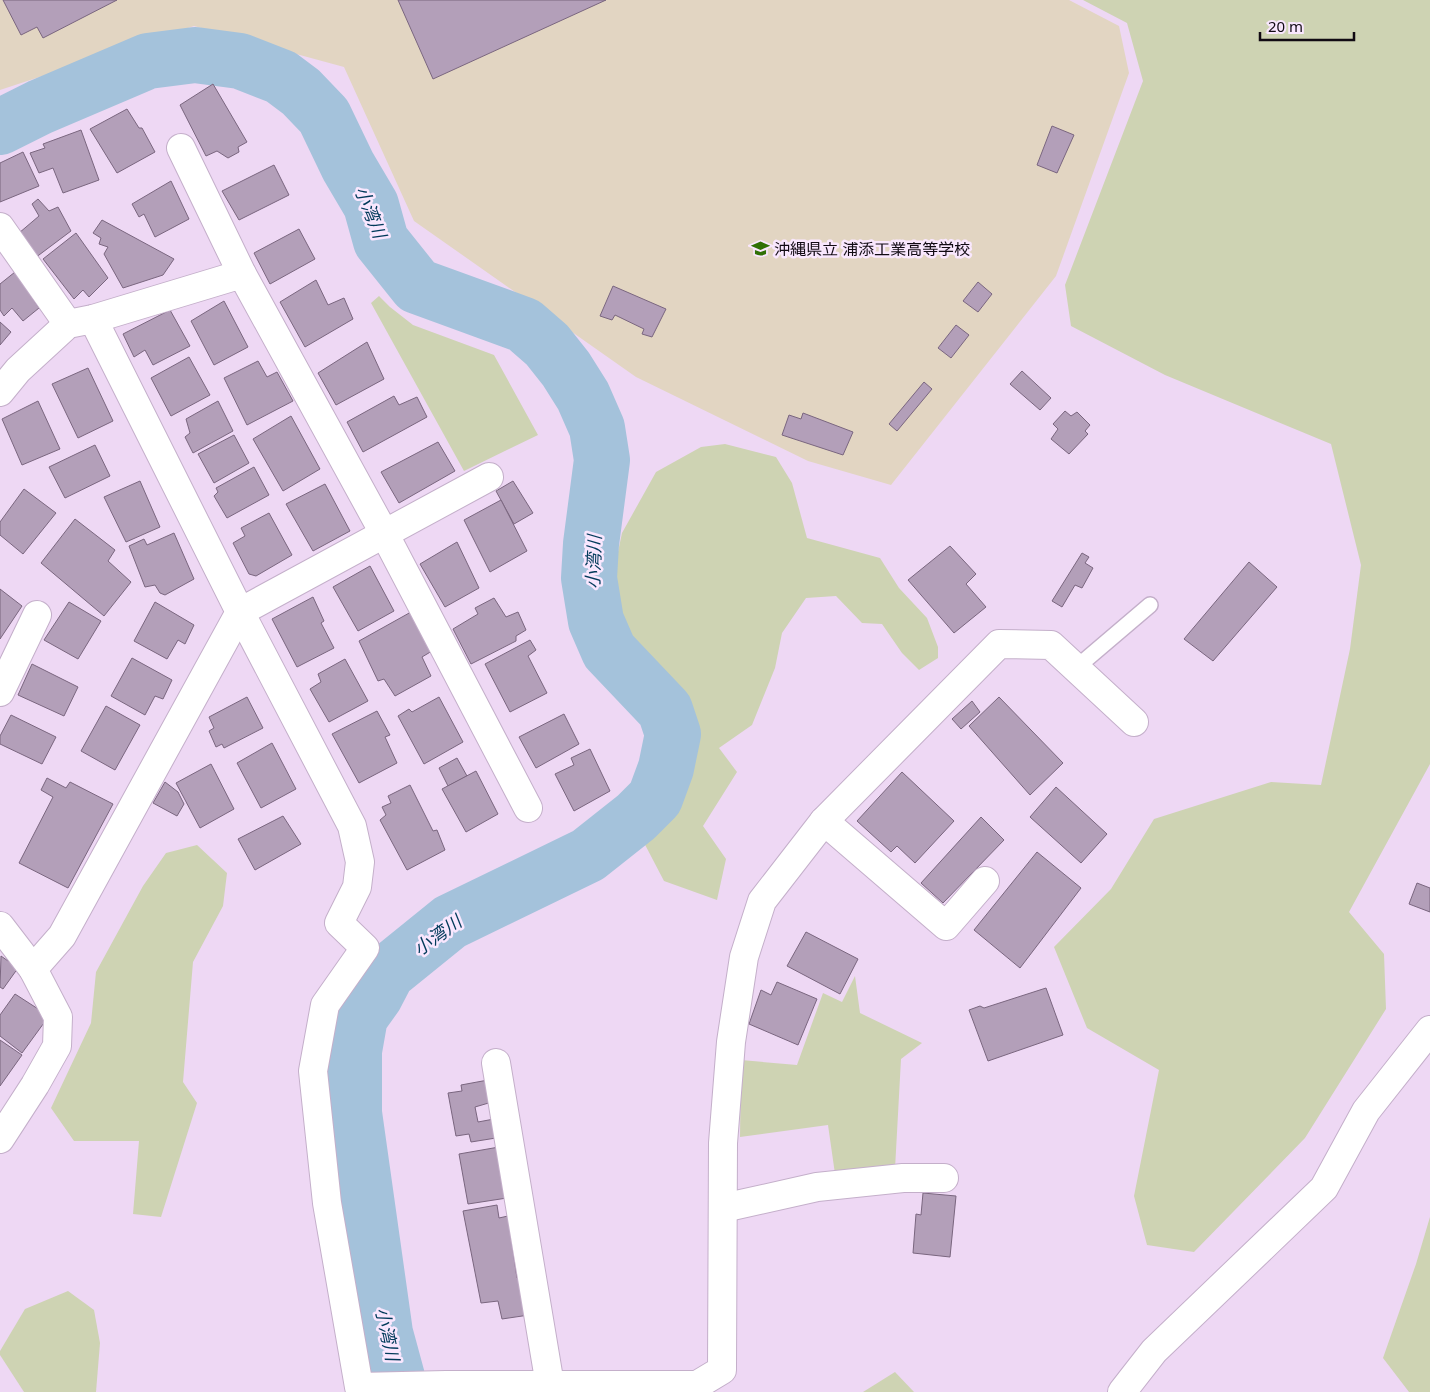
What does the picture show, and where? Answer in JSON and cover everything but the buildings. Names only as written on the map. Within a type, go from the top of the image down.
[{"type":"street","points":[[180,148],[242,274],[384,533],[528,808]]},
{"type":"street","points":[[0,227],[80,322],[240,612],[352,826],[360,862],[357,887],[339,923],[364,948],[325,1005],[313,1071],[327,1203],[359,1386],[550,1385],[697,1389],[722,1370],[723,1143],[731,1042],[744,957],[762,901],[824,821],[999,644],[1052,645],[1134,722]]},
{"type":"street","points":[[0,392],[18,370],[80,322],[242,274]]},
{"type":"street","points":[[33,970],[62,936],[240,612],[489,476]]},
{"type":"street","points":[[0,692],[37,614]]},
{"type":"street","points":[[824,821],[946,926],[985,881]]},
{"type":"street","points":[[0,926],[33,970],[58,1017],[57,1046],[0,1139]]},
{"type":"street","points":[[1122,1392],[1154,1351],[1324,1188],[1366,1111],[1430,1030]]},
{"type":"street","points":[[496,1063],[550,1385]]},
{"type":"street","points":[[723,1208],[817,1187],[903,1178],[944,1178]]},
{"type":"lane","points":[[1076,668],[1150,605]]},
{"type":"shaded area","name":"沖縄県立 浦添工業高等学校","points":[[0,0],[1069,0],[1119,26],[1129,73],[1056,276],[891,485],[808,461],[636,377],[414,221],[344,67],[194,26],[0,90]]},
{"type":"green space","points":[[1083,0],[1430,0],[1430,764],[1349,912],[1384,954],[1386,1009],[1305,1138],[1194,1252],[1147,1245],[1134,1196],[1159,1070],[1087,1028],[1054,947],[1111,889],[1154,819],[1271,782],[1321,785],[1350,649],[1361,565],[1331,444],[1165,375],[1071,326],[1065,285],[1143,81],[1127,23]]},
{"type":"green space","points":[[379,296],[413,325],[494,355],[538,435],[464,471],[371,303]]},
{"type":"green space","points":[[725,444],[776,457],[792,483],[807,538],[880,558],[899,588],[927,618],[938,647],[938,658],[919,670],[902,653],[882,624],[862,623],[836,596],[806,598],[782,633],[775,668],[752,725],[719,748],[737,772],[703,826],[726,859],[717,900],[664,881],[641,837],[677,801],[687,759],[688,716],[628,645],[608,599],[622,533],[656,472],[701,447]]},
{"type":"green space","points":[[197,845],[227,873],[223,906],[193,962],[183,1082],[197,1103],[161,1217],[133,1214],[139,1141],[74,1141],[51,1108],[91,1023],[96,972],[143,886],[166,853]]},
{"type":"green space","points":[[855,976],[860,1013],[922,1043],[901,1059],[895,1169],[835,1174],[828,1125],[740,1137],[741,1060],[797,1065],[823,993],[842,1002]]},
{"type":"green space","points":[[1430,1217],[1430,1392],[1409,1392],[1383,1358],[1416,1264]]},
{"type":"green space","points":[[68,1291],[94,1310],[100,1343],[96,1392],[24,1392],[0,1355],[0,1351],[25,1309]]},
{"type":"green space","points":[[895,1372],[914,1392],[863,1392]]},
{"type":"waterway","name":"小湾川","points":[[0,127],[40,107],[148,61],[195,55],[240,61],[281,77],[301,92],[324,116],[348,166],[371,205],[381,241],[417,286],[524,325],[547,345],[566,369],[583,396],[597,428],[602,460],[591,544],[589,578],[596,621],[609,651],[665,710],[673,734],[666,768],[655,798],[636,817],[588,855],[450,922],[387,973],[375,996],[360,1017],[354,1051],[354,1113],[385,1333],[401,1392]]},
{"type":"place","name":"沖縄県立 浦添工業高等学校","points":[[760,249]]}]
